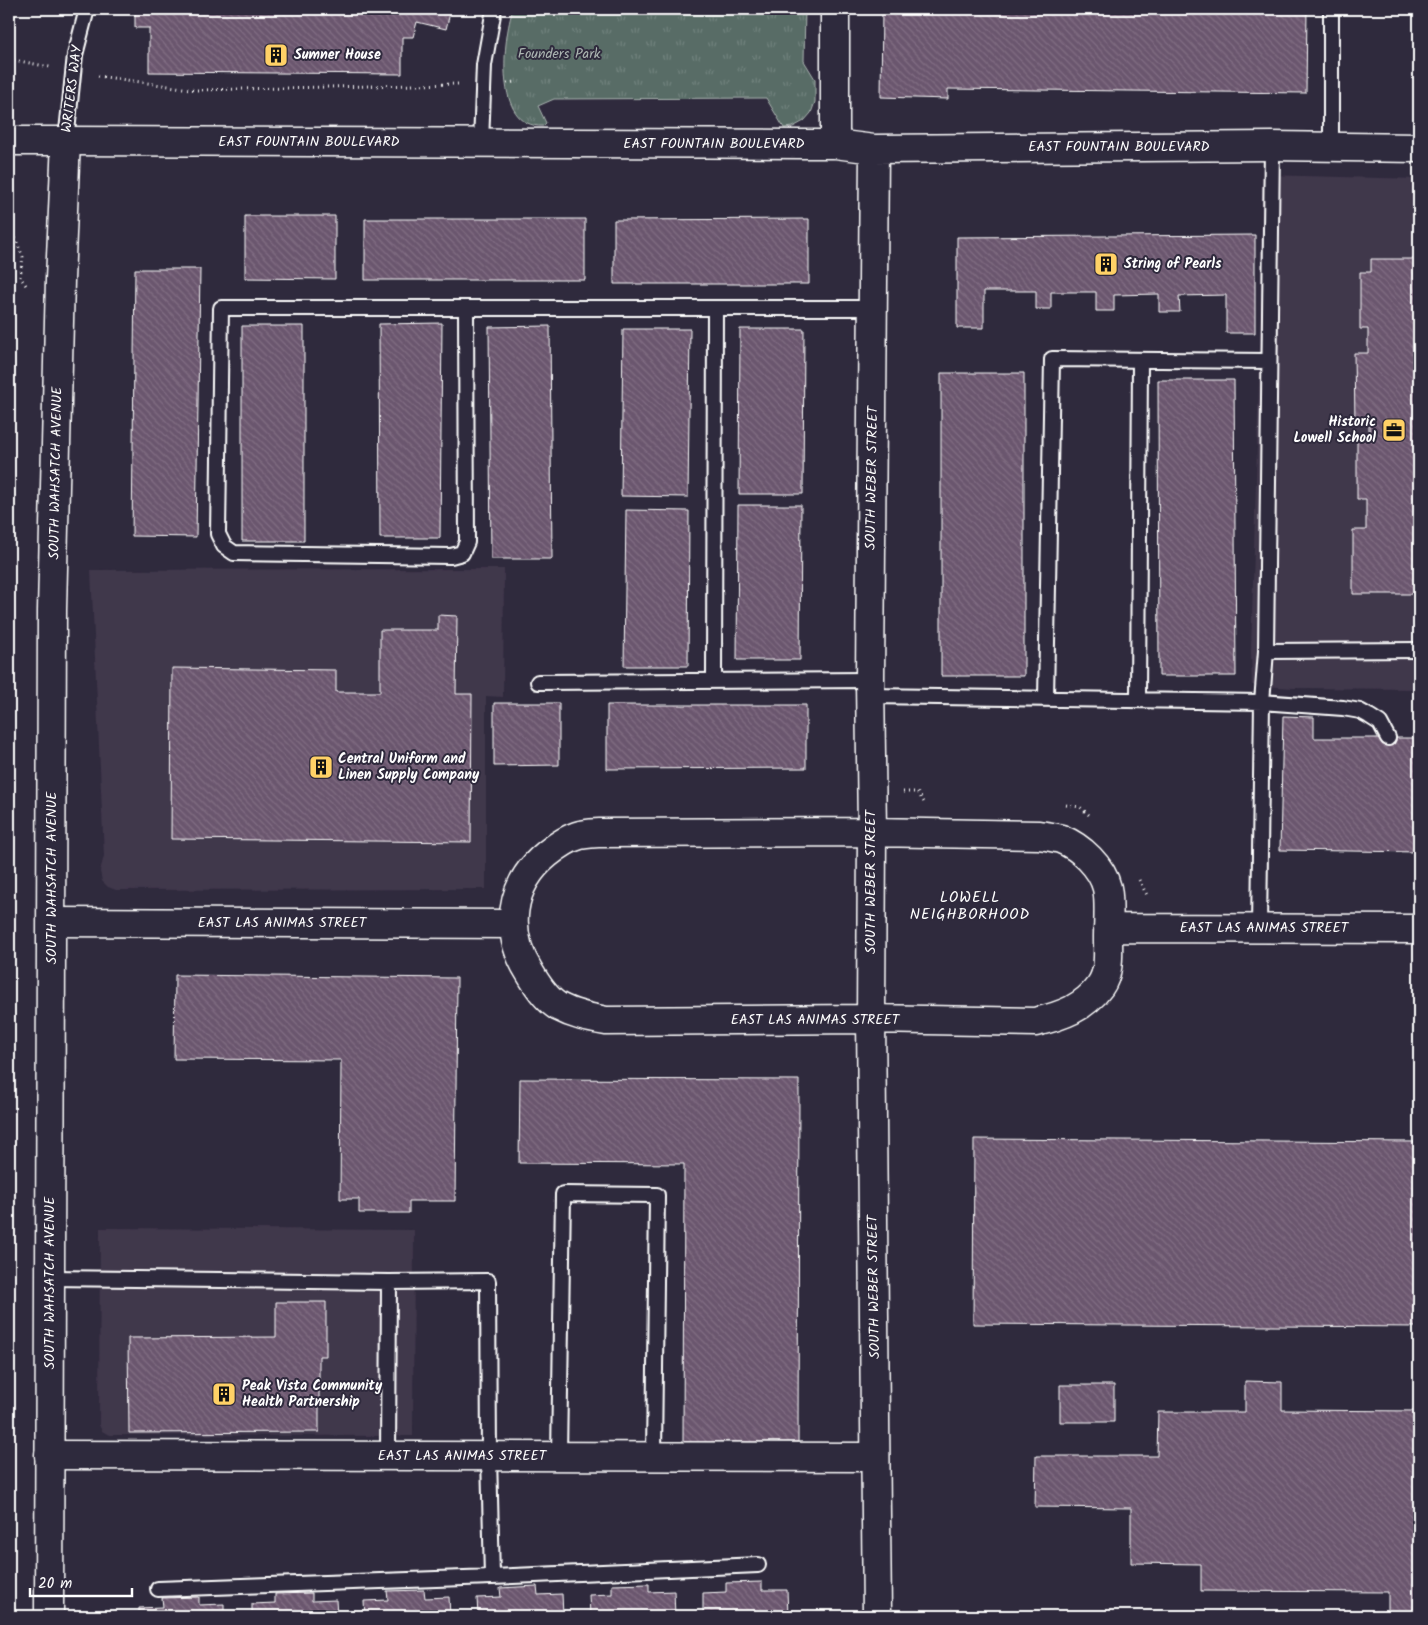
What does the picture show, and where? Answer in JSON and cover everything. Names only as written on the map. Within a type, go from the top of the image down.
[{"type":"street","points":[[835,9],[835,144]]},
{"type":"street","name":"EAST FOUNTAIN BOULEVARD","points":[[9,141],[835,144],[874,149],[1272,146],[1419,148]]},
{"type":"street","name":"SOUTH WAHSATCH AVENUE","points":[[49,1616],[52,610],[60,280],[66,141]]},
{"type":"street","name":"SOUTH WEBER STREET","points":[[874,149],[870,688],[872,832],[871,1020],[877,1616]]},
{"type":"street","name":"EAST LAS ANIMAS STREET","points":[[872,832],[1038,835],[1060,839],[1075,846],[1100,870],[1107,888],[1107,970],[1101,984],[1088,1000],[1073,1011],[1056,1018],[1035,1022],[871,1020],[606,1021],[580,1017],[557,1006],[538,987],[516,946],[513,924],[514,906],[518,894],[541,859],[565,841],[579,835],[608,833],[872,832]]},
{"type":"street","name":"EAST LAS ANIMAS STREET","points":[[52,922],[513,924]]},
{"type":"street","name":"EAST LAS ANIMAS STREET","points":[[1108,928],[1419,929]]},
{"type":"street","name":"EAST LAS ANIMAS STREET","points":[[50,1455],[875,1457]]},
{"type":"lane","name":"WRITERS WAY","points":[[66,141],[75,55],[87,9]]},
{"type":"lane","points":[[481,143],[484,65],[494,9]]},
{"type":"lane","points":[[1331,9],[1331,147]]},
{"type":"lane","points":[[1259,928],[1262,702],[1266,651],[1272,146]]},
{"type":"lane","points":[[466,308],[467,542],[462,553],[451,556],[234,553],[224,546],[218,534],[221,308],[466,308],[715,308],[874,308]]},
{"type":"lane","points":[[714,681],[715,308]]},
{"type":"lane","points":[[1046,699],[1052,359],[1269,361]]},
{"type":"lane","points":[[1138,700],[1140,360]]},
{"type":"lane","points":[[1266,651],[1419,650]]},
{"type":"lane","points":[[538,682],[714,681],[1046,699],[1262,702],[1343,708],[1360,712],[1380,723],[1388,738]]},
{"type":"lane","points":[[559,1456],[563,1194],[657,1195],[654,1456]]},
{"type":"lane","points":[[50,1278],[389,1282],[488,1281],[492,1577]]},
{"type":"lane","points":[[388,1456],[389,1282]]},
{"type":"lane","points":[[158,1589],[492,1577],[758,1564]]},
{"type":"path","points":[[9,60],[57,68]]},
{"type":"path","points":[[95,75],[197,90],[466,84]]},
{"type":"path","points":[[505,83],[515,82]]},
{"type":"path","points":[[9,224],[23,257],[20,277]]},
{"type":"shaded area","points":[[1262,175],[1419,179],[1419,689],[1293,688],[1252,685],[1251,651],[1260,344]]},
{"type":"shaded area","points":[[504,569],[503,697],[486,696],[486,889],[116,890],[108,887],[102,881],[100,871],[104,856],[91,570]]},
{"type":"shaded area","points":[[100,1228],[414,1230],[413,1436],[109,1435],[102,1431],[99,1425]]},
{"type":"green space","name":"Founders Park","points":[[513,9],[805,9],[804,61],[815,79],[815,102],[811,113],[804,121],[793,127],[784,128],[766,98],[554,99],[538,106],[546,123],[543,126],[527,123],[516,113],[509,98],[506,80],[506,40]]},
{"type":"building","name":"Sumner House","points":[[135,9],[451,9],[446,29],[417,22],[413,37],[402,37],[402,74],[149,72],[149,28],[135,28]]},
{"type":"building","points":[[882,9],[1307,9],[1306,93],[948,89],[948,99],[881,97]]},
{"type":"building","points":[[245,216],[335,216],[335,279],[245,278]]},
{"type":"building","points":[[365,219],[585,219],[585,280],[365,280]]},
{"type":"building","points":[[809,219],[809,284],[614,284],[614,220]]},
{"type":"building","name":"String of Pearls","points":[[1255,235],[1255,333],[1226,333],[1226,295],[1179,296],[1180,312],[1159,312],[1159,294],[1114,295],[1114,311],[1096,311],[1096,292],[1051,292],[1051,309],[1036,309],[1036,291],[984,291],[984,328],[957,328],[957,237]]},
{"type":"building","name":"Historic Lowell School","points":[[1371,259],[1419,259],[1419,594],[1353,594],[1353,530],[1366,530],[1366,499],[1357,499],[1357,439],[1369,438],[1369,422],[1355,422],[1354,353],[1368,353],[1368,329],[1360,329],[1360,272],[1371,272]]},
{"type":"building","points":[[135,269],[200,269],[196,537],[132,536]]},
{"type":"building","points":[[442,323],[440,538],[380,538],[379,324]]},
{"type":"building","points":[[242,326],[304,326],[304,541],[242,541]]},
{"type":"building","points":[[550,326],[552,559],[491,559],[489,327]]},
{"type":"building","points":[[623,329],[690,329],[688,497],[621,496]]},
{"type":"building","points":[[740,329],[804,329],[803,494],[739,494]]},
{"type":"building","points":[[941,373],[1024,373],[1024,676],[941,676]]},
{"type":"building","points":[[1158,380],[1234,380],[1236,676],[1159,676]]},
{"type":"building","points":[[738,505],[801,505],[800,660],[737,660]]},
{"type":"building","points":[[626,510],[689,511],[688,666],[624,666]]},
{"type":"building","name":"Central Uniform and Linen Supply Company","points":[[438,615],[457,616],[456,694],[472,694],[471,842],[171,839],[172,668],[336,670],[336,692],[380,692],[380,630],[438,630]]},
{"type":"building","points":[[494,703],[559,703],[559,765],[494,766]]},
{"type":"building","points":[[607,705],[806,705],[806,768],[607,769]]},
{"type":"building","points":[[1283,716],[1314,717],[1314,738],[1419,738],[1419,852],[1280,850]]},
{"type":"building","points":[[175,975],[457,978],[455,1201],[409,1201],[409,1213],[359,1213],[359,1199],[340,1199],[341,1060],[174,1059]]},
{"type":"building","points":[[520,1079],[799,1080],[798,1442],[683,1442],[684,1164],[519,1163]]},
{"type":"building","points":[[974,1139],[1419,1142],[1419,1327],[973,1324]]},
{"type":"building","name":"Peak Vista Community Health Partnership","points":[[276,1302],[326,1302],[326,1356],[319,1356],[319,1432],[129,1433],[128,1338],[276,1337]]},
{"type":"building","points":[[1245,1381],[1282,1382],[1282,1410],[1419,1411],[1419,1616],[1388,1616],[1388,1592],[1201,1591],[1201,1564],[1131,1563],[1131,1508],[1035,1507],[1036,1456],[1157,1456],[1158,1412],[1245,1412]]},
{"type":"building","points":[[1060,1385],[1114,1385],[1114,1422],[1060,1422]]},
{"type":"building","points":[[762,1582],[762,1590],[787,1590],[788,1616],[703,1616],[703,1593],[726,1592],[726,1583]]},
{"type":"building","points":[[649,1584],[649,1592],[674,1591],[675,1616],[590,1616],[589,1595],[612,1594],[612,1585]]},
{"type":"building","points":[[537,1586],[538,1595],[562,1594],[563,1616],[478,1616],[477,1598],[501,1597],[500,1588]]},
{"type":"building","points":[[424,1590],[425,1598],[449,1597],[450,1616],[365,1616],[364,1601],[388,1600],[387,1591]]},
{"type":"building","points":[[312,1593],[312,1601],[336,1600],[337,1616],[252,1616],[252,1604],[275,1603],[275,1594]]},
{"type":"building","points":[[199,1597],[199,1605],[224,1604],[224,1616],[139,1616],[139,1608],[163,1607],[162,1598]]},
{"type":"place","name":"Sumner House","points":[[276,55]]},
{"type":"place","name":"String of Pearls","points":[[1106,264]]},
{"type":"place","name":"Historic Lowell School","points":[[1394,430]]},
{"type":"place","name":"Central Uniform and Linen Supply Company","points":[[321,767]]},
{"type":"place","name":"Peak Vista Community Health Partnership","points":[[224,1394]]},
{"type":"district","name":"LOWELL NEIGHBORHOOD","points":[[970,906]]}]
